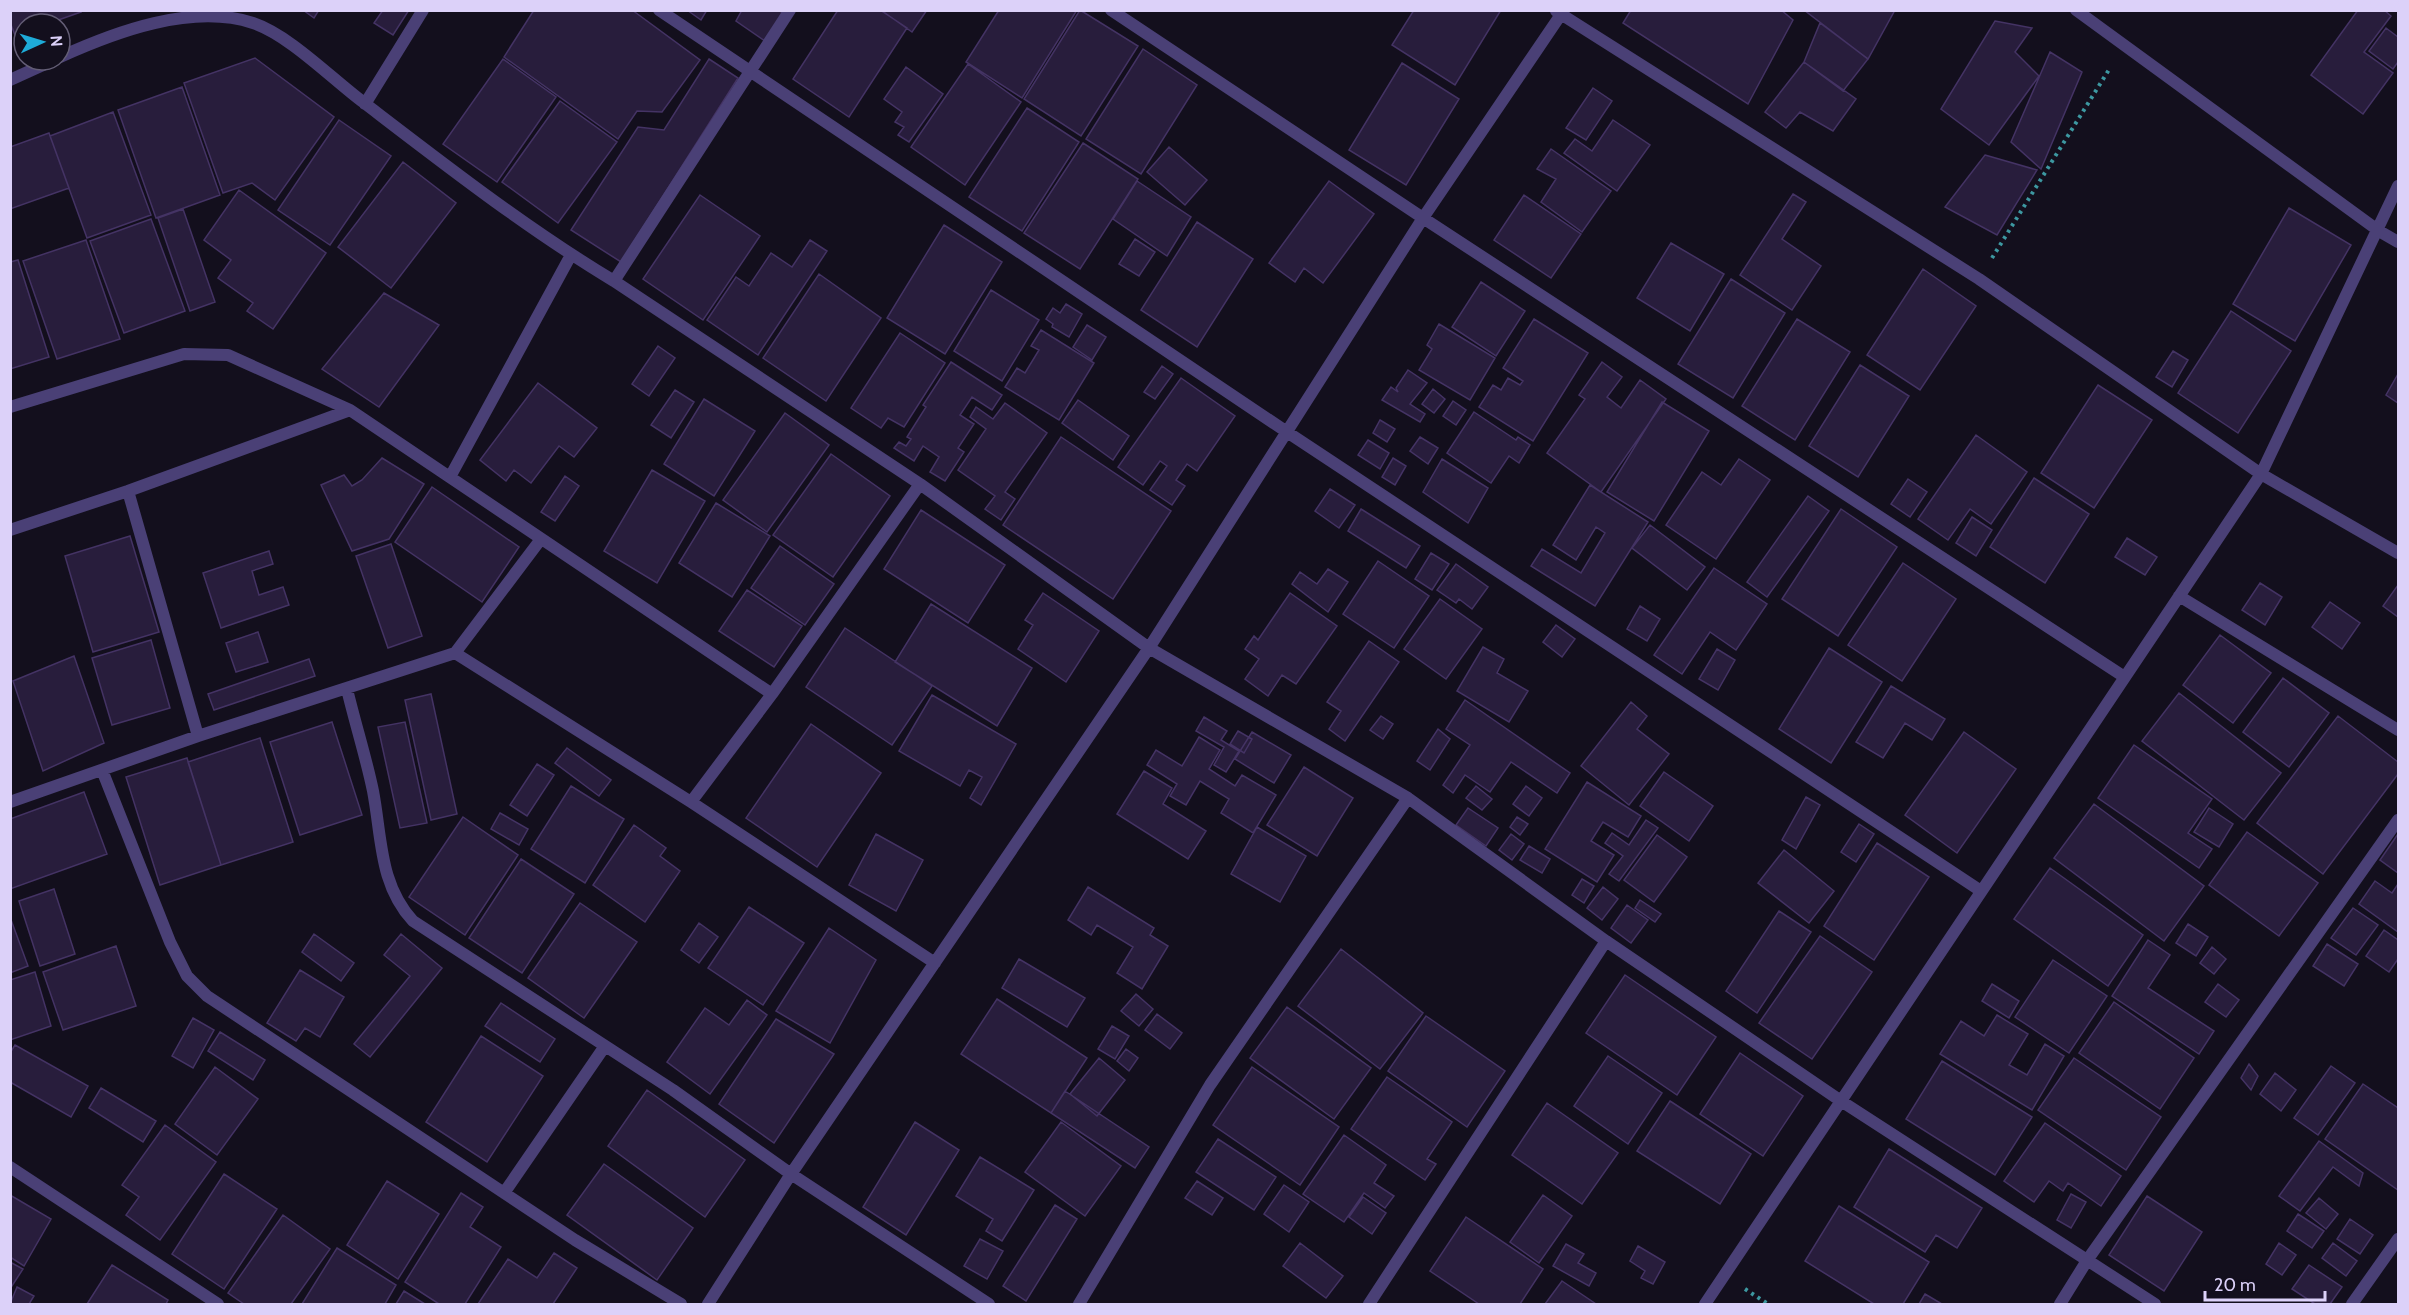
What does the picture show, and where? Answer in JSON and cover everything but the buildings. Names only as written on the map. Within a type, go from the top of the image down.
[{"type":"street","points":[[365,104],[423,10]]},
{"type":"street","points":[[659,10],[748,72],[1287,432],[1981,891]]},
{"type":"street","points":[[614,280],[790,10]]},
{"type":"street","points":[[1111,10],[1423,218],[2122,676]]},
{"type":"street","points":[[2076,10],[2379,231],[2398,242]]},
{"type":"street","points":[[708,1305],[791,1174],[1149,648],[1423,218],[1560,12],[1979,279],[2261,474],[2398,553]]},
{"type":"street","points":[[72,51],[97,40],[149,24],[198,18],[252,23],[280,36],[365,104],[571,255],[614,280],[920,484],[1149,648],[1408,798],[1606,941],[1841,1101],[2088,1259],[2155,1305]]},
{"type":"street","points":[[10,80],[28,72]]},
{"type":"street","points":[[1705,1305],[2122,676],[2261,474],[2379,231],[2398,186]]},
{"type":"street","points":[[450,477],[571,255]]},
{"type":"street","points":[[10,407],[184,354],[228,355],[350,410],[772,694]]},
{"type":"street","points":[[11,528],[128,491],[350,410]]},
{"type":"street","points":[[691,802],[772,694],[920,484]]},
{"type":"street","points":[[128,491],[198,736]]},
{"type":"street","points":[[10,802],[198,736],[455,653],[541,539]]},
{"type":"street","points":[[2178,597],[2398,730]]},
{"type":"street","points":[[455,653],[691,802],[935,963]]},
{"type":"street","points":[[347,688],[373,791],[382,861],[399,906],[412,921],[673,1090],[791,1174],[989,1305]]},
{"type":"street","points":[[102,770],[170,942],[187,976],[207,996],[504,1193],[681,1305]]},
{"type":"street","points":[[1079,1305],[1210,1085],[1408,798]]},
{"type":"street","points":[[2060,1305],[2088,1259],[2398,820]]},
{"type":"street","points":[[1369,1305],[1606,941]]},
{"type":"street","points":[[504,1193],[605,1046]]},
{"type":"street","points":[[10,1167],[218,1305]]},
{"type":"street","points":[[2352,1305],[2398,1239]]},
{"type":"path","points":[[1979,279],[2125,44]]}]
